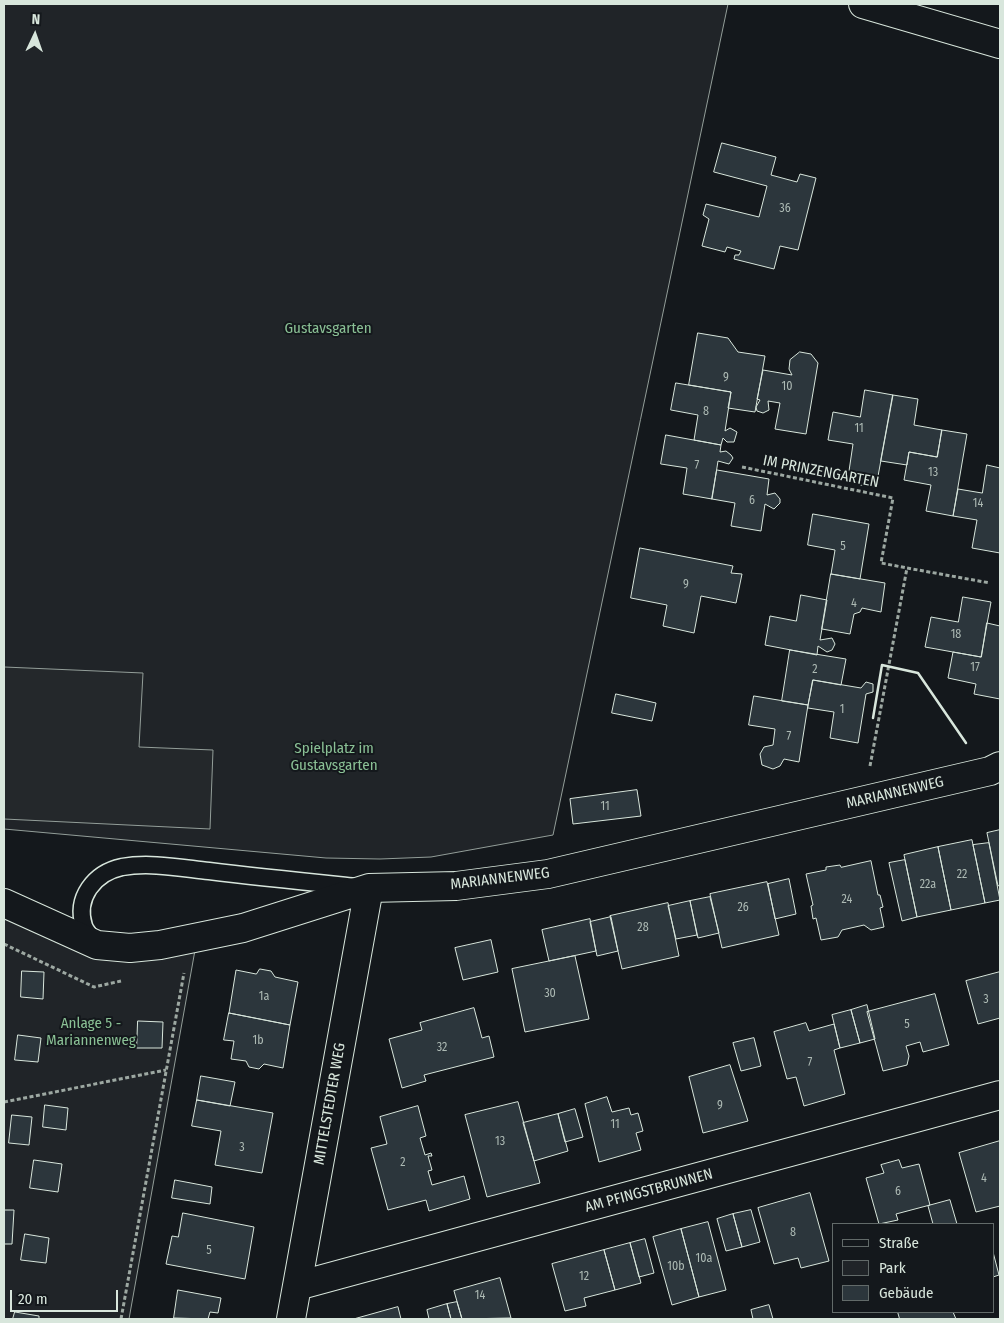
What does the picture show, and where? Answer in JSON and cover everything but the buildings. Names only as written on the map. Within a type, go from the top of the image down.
[{"type":"street","points":[[863,4],[1000,44]]},
{"type":"street","name":"MARIANNENWEG","points":[[4,903],[97,945],[130,948],[197,939],[243,928],[369,888],[456,886],[548,874],[973,775],[1000,766]]},
{"type":"street","name":"MITTELSTEDTER WEG","points":[[291,1319],[369,888]]},
{"type":"street","name":"AM PFINGSTBRUNNEN","points":[[297,1286],[1000,1095]]},
{"type":"lane","points":[[97,945],[84,928],[82,908],[84,896],[103,874],[121,867],[169,867],[369,888]]},
{"type":"path","name":"IM PRINZENGARTEN","points":[[742,467],[893,498],[881,563],[990,583]]},
{"type":"path","points":[[874,743],[907,568]]},
{"type":"path","points":[[4,944],[94,987],[130,979]]},
{"type":"path","points":[[121,1319],[185,968],[176,970]]},
{"type":"path","points":[[4,1102],[166,1070]]},
{"type":"green space","name":"Gustavsgarten","points":[[4,4],[728,4],[553,835],[431,857],[380,859],[326,858],[4,829]]},
{"type":"green space","name":"Anlage 5 - Mariannenweg","points":[[4,903],[97,945],[197,939],[129,1319],[4,1319]]},
{"type":"shaded area","points":[[4,667],[143,673],[139,747],[213,750],[210,829],[4,819]]},
{"type":"wall","points":[[873,718],[882,665],[918,673],[966,743]]},
{"type":"park label","name":"Spielplatz im Gustavsgarten","points":[[334,758]]}]
